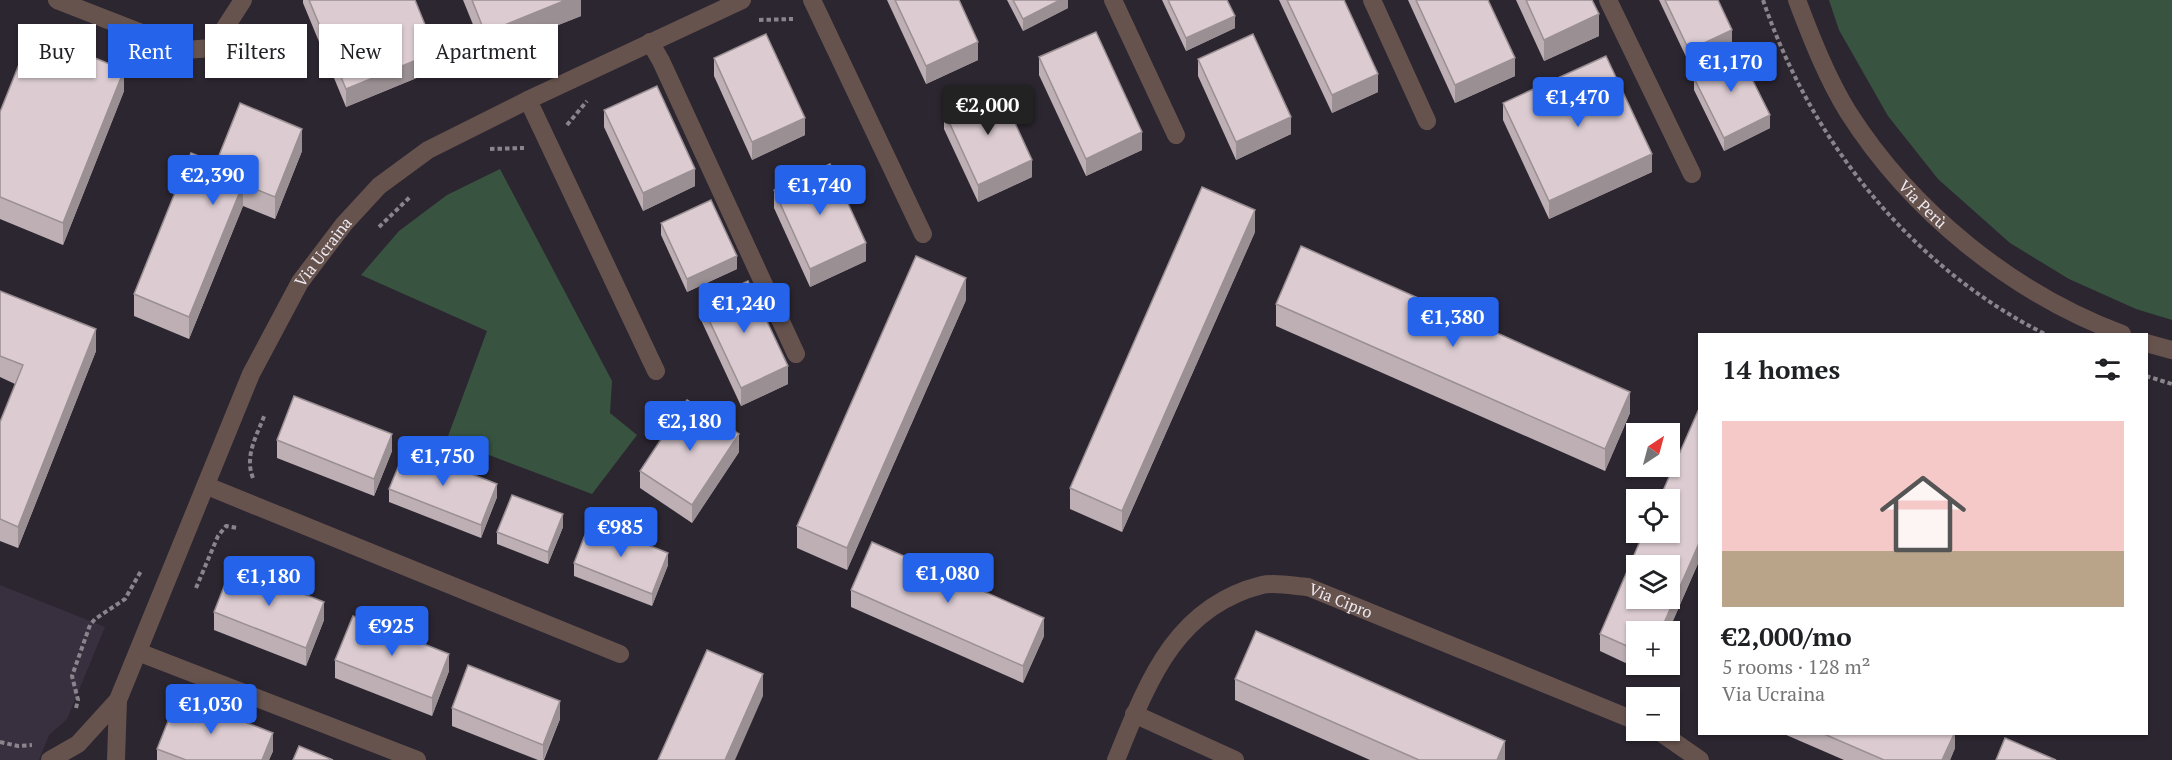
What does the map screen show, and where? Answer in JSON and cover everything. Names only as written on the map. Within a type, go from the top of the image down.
[{"type":"street","points":[[57,0],[185,50],[198,51],[212,48],[243,0]]},
{"type":"street","name":"Via Ucraina","points":[[50,760],[78,744],[93,731],[118,700],[251,374],[300,282],[344,224],[379,186],[428,150],[528,100],[742,0]]},
{"type":"street","points":[[1113,0],[1176,135]]},
{"type":"street","points":[[1372,0],[1427,121]]},
{"type":"street","points":[[1608,0],[1692,174]]},
{"type":"street","name":"Via Perù","points":[[1797,0],[1819,52],[1848,110],[1880,156],[1904,184],[1938,218],[1983,256],[2033,291],[2087,321],[2119,333]]},
{"type":"street","points":[[815,7],[922,234]]},
{"type":"street","points":[[650,42],[796,354]]},
{"type":"street","points":[[528,100],[544,139],[656,371]]},
{"type":"street","points":[[2148,344],[2172,350]]},
{"type":"street","points":[[207,486],[620,654]]},
{"type":"street","name":"Via Cipro","points":[[1116,760],[1134,714],[1159,665],[1179,633],[1202,612],[1263,585],[1308,587],[1626,717]]},
{"type":"street","points":[[138,652],[417,760]]},
{"type":"street","name":"Via Ucraina","points":[[116,760],[118,700]]},
{"type":"street","points":[[1134,714],[1234,760]]},
{"type":"street","points":[[1673,741],[1700,760]]},
{"type":"path","points":[[753,22],[762,18],[801,20],[815,7]]},
{"type":"path","points":[[481,150],[504,147],[517,150],[544,139],[574,120],[591,97]]},
{"type":"path","points":[[377,229],[415,193]]},
{"type":"path","points":[[2148,377],[2172,384]]},
{"type":"path","points":[[255,484],[249,467],[250,455],[266,411]]},
{"type":"path","points":[[196,588],[218,536],[226,526],[238,528]]},
{"type":"path","points":[[73,717],[78,700],[72,676],[90,625],[95,619],[125,599],[143,566]]},
{"type":"path","points":[[0,742],[18,746],[36,745]]},
{"type":"shaded area","points":[[0,585],[105,627],[67,719],[49,735],[39,760],[0,760]]},
{"type":"green space","points":[[1829,0],[2172,0],[2172,320],[2136,309],[2069,279],[2010,243],[1938,179],[1888,116],[1839,30]]},
{"type":"green space","points":[[500,169],[612,381],[610,413],[637,435],[592,494],[447,439],[487,331],[361,275],[399,231],[447,195]]},
{"type":"building","points":[[309,0],[415,0],[425,24],[414,24],[414,61],[402,66],[402,24],[319,24]]},
{"type":"building","points":[[472,0],[566,0],[507,24],[481,24]]},
{"type":"building","points":[[895,0],[959,0],[978,42],[926,66]]},
{"type":"building","points":[[1013,0],[1060,0],[1023,19]]},
{"type":"building","points":[[1168,0],[1227,0],[1235,16],[1186,38]]},
{"type":"building","points":[[1287,0],[1344,0],[1378,74],[1332,95]]},
{"type":"building","points":[[1416,0],[1488,0],[1515,58],[1455,85]]},
{"type":"building","points":[[1526,0],[1592,0],[1599,14],[1544,40]]},
{"type":"building","points":[[1665,0],[1718,0],[1732,30],[1689,50]]},
{"type":"building","points":[[1096,32],[1142,132],[1086,159],[1039,57]]},
{"type":"building","points":[[766,34],[805,118],[752,142],[714,58]]},
{"type":"building","points":[[1253,34],[1291,117],[1236,142],[1198,59]]},
{"type":"building","points":[[1736,47],[1770,115],[1724,138],[1694,78],[1708,70],[1704,63]]},
{"type":"building","points":[[1606,56],[1652,154],[1549,201],[1503,103]]},
{"type":"building","points":[[96,58],[108,63],[108,78],[121,78],[63,223],[0,197],[0,112],[18,67],[18,78],[96,78]]},
{"type":"building","points":[[341,78],[373,78],[346,89]]},
{"type":"building","points":[[657,86],[695,169],[643,193],[604,110]]},
{"type":"building","points":[[998,86],[1032,160],[978,185],[944,111]]},
{"type":"building","points":[[240,103],[302,129],[275,197],[243,184],[189,317],[134,294],[191,153],[216,163]]},
{"type":"building","points":[[830,164],[866,243],[810,269],[774,190]]},
{"type":"building","points":[[1202,187],[1255,210],[1122,511],[1070,488]]},
{"type":"building","points":[[711,200],[737,256],[687,279],[661,223]]},
{"type":"building","points":[[1301,246],[1630,392],[1605,449],[1276,304]]},
{"type":"building","points":[[916,256],[966,278],[847,548],[797,526]]},
{"type":"building","points":[[748,281],[788,366],[741,388],[701,303]]},
{"type":"building","points":[[0,291],[96,329],[18,527],[0,519],[0,422],[23,365],[0,356]]},
{"type":"building","points":[[294,396],[392,434],[374,479],[277,440]]},
{"type":"building","points":[[687,400],[739,434],[692,505],[640,471]]},
{"type":"building","points":[[1698,411],[1698,546],[1680,586],[1680,555],[1634,555],[1639,543],[1680,543],[1680,489],[1664,489],[1669,477],[1680,477],[1680,452]]},
{"type":"building","points":[[406,448],[497,484],[481,525],[389,489]]},
{"type":"building","points":[[512,495],[563,514],[548,552],[497,532]]},
{"type":"building","points":[[590,522],[668,553],[652,594],[574,563]]},
{"type":"building","points":[[872,542],[1044,618],[1023,666],[851,590]]},
{"type":"building","points":[[232,566],[324,602],[306,648],[214,612]]},
{"type":"building","points":[[1626,574],[1626,609],[1670,609],[1665,621],[1626,621],[1626,646],[1600,634]]},
{"type":"building","points":[[353,616],[449,654],[432,698],[335,660]]},
{"type":"building","points":[[1256,631],[1505,741],[1497,760],[1419,760],[1235,679]]},
{"type":"building","points":[[707,650],[763,674],[725,760],[658,760]]},
{"type":"building","points":[[468,665],[560,701],[543,745],[452,708]]},
{"type":"building","points":[[178,696],[273,733],[262,760],[186,760],[157,749]]},
{"type":"building","points":[[1826,735],[1954,735],[1942,760],[1884,760]]},
{"type":"building","points":[[2005,738],[2056,760],[1996,760]]},
{"type":"building","points":[[299,746],[333,760],[293,760]]}]
